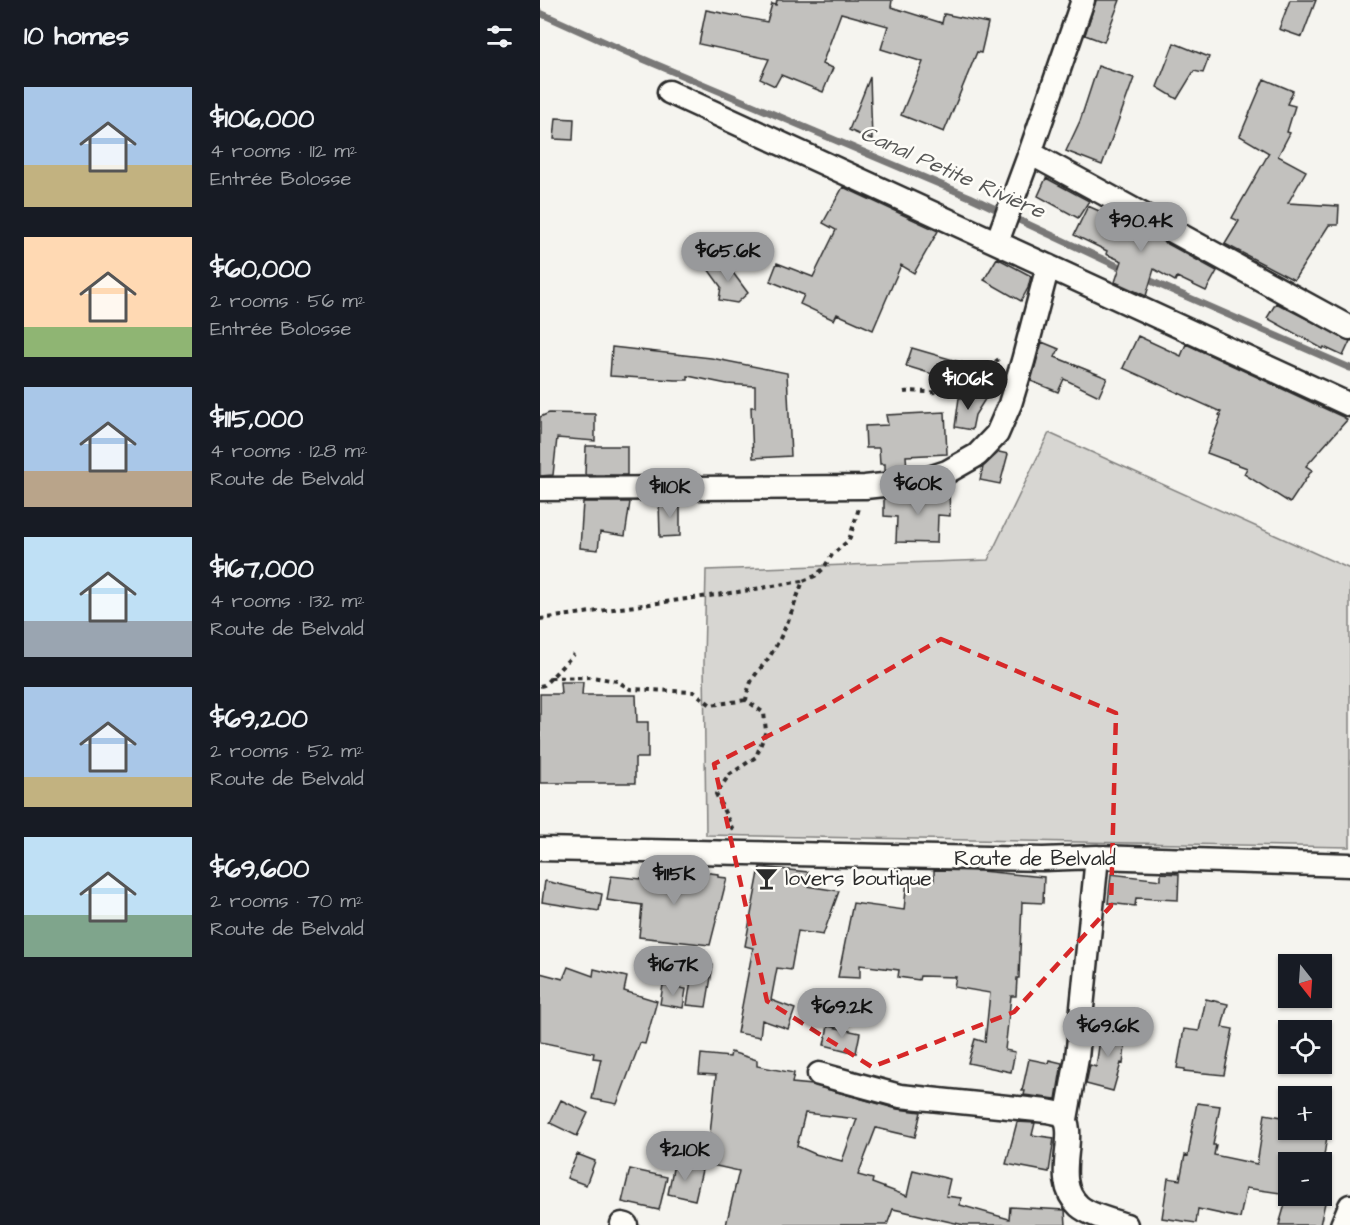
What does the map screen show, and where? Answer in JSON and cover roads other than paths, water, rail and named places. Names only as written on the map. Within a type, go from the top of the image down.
[{"type":"street","points":[[997,242],[1083,0]]},
{"type":"street","points":[[669,92],[1350,405]]},
{"type":"street","points":[[1030,153],[1350,328]]},
{"type":"street","points":[[540,489],[865,487],[920,481],[947,472],[977,455],[997,434],[1010,404],[1048,266]]},
{"type":"street","name":"Route de Belvald","points":[[540,849],[1043,859],[1097,857],[1350,865]]},
{"type":"street","points":[[1097,857],[1077,1058],[1066,1119],[1069,1132],[1064,1167],[1070,1192],[1079,1206],[1126,1225]]},
{"type":"street","points":[[819,1074],[900,1096],[1047,1111],[1062,1114],[1066,1119]]},
{"type":"street","points":[[1342,1225],[1350,1206]]},
{"type":"waterway","name":"Canal Petite Rivière","points":[[540,13],[970,197],[1128,271]]},
{"type":"waterway","name":"Canal Petite Rivière","points":[[1144,278],[1350,368]]},
{"type":"place","name":"lovers boutique","points":[[767,878]]}]
